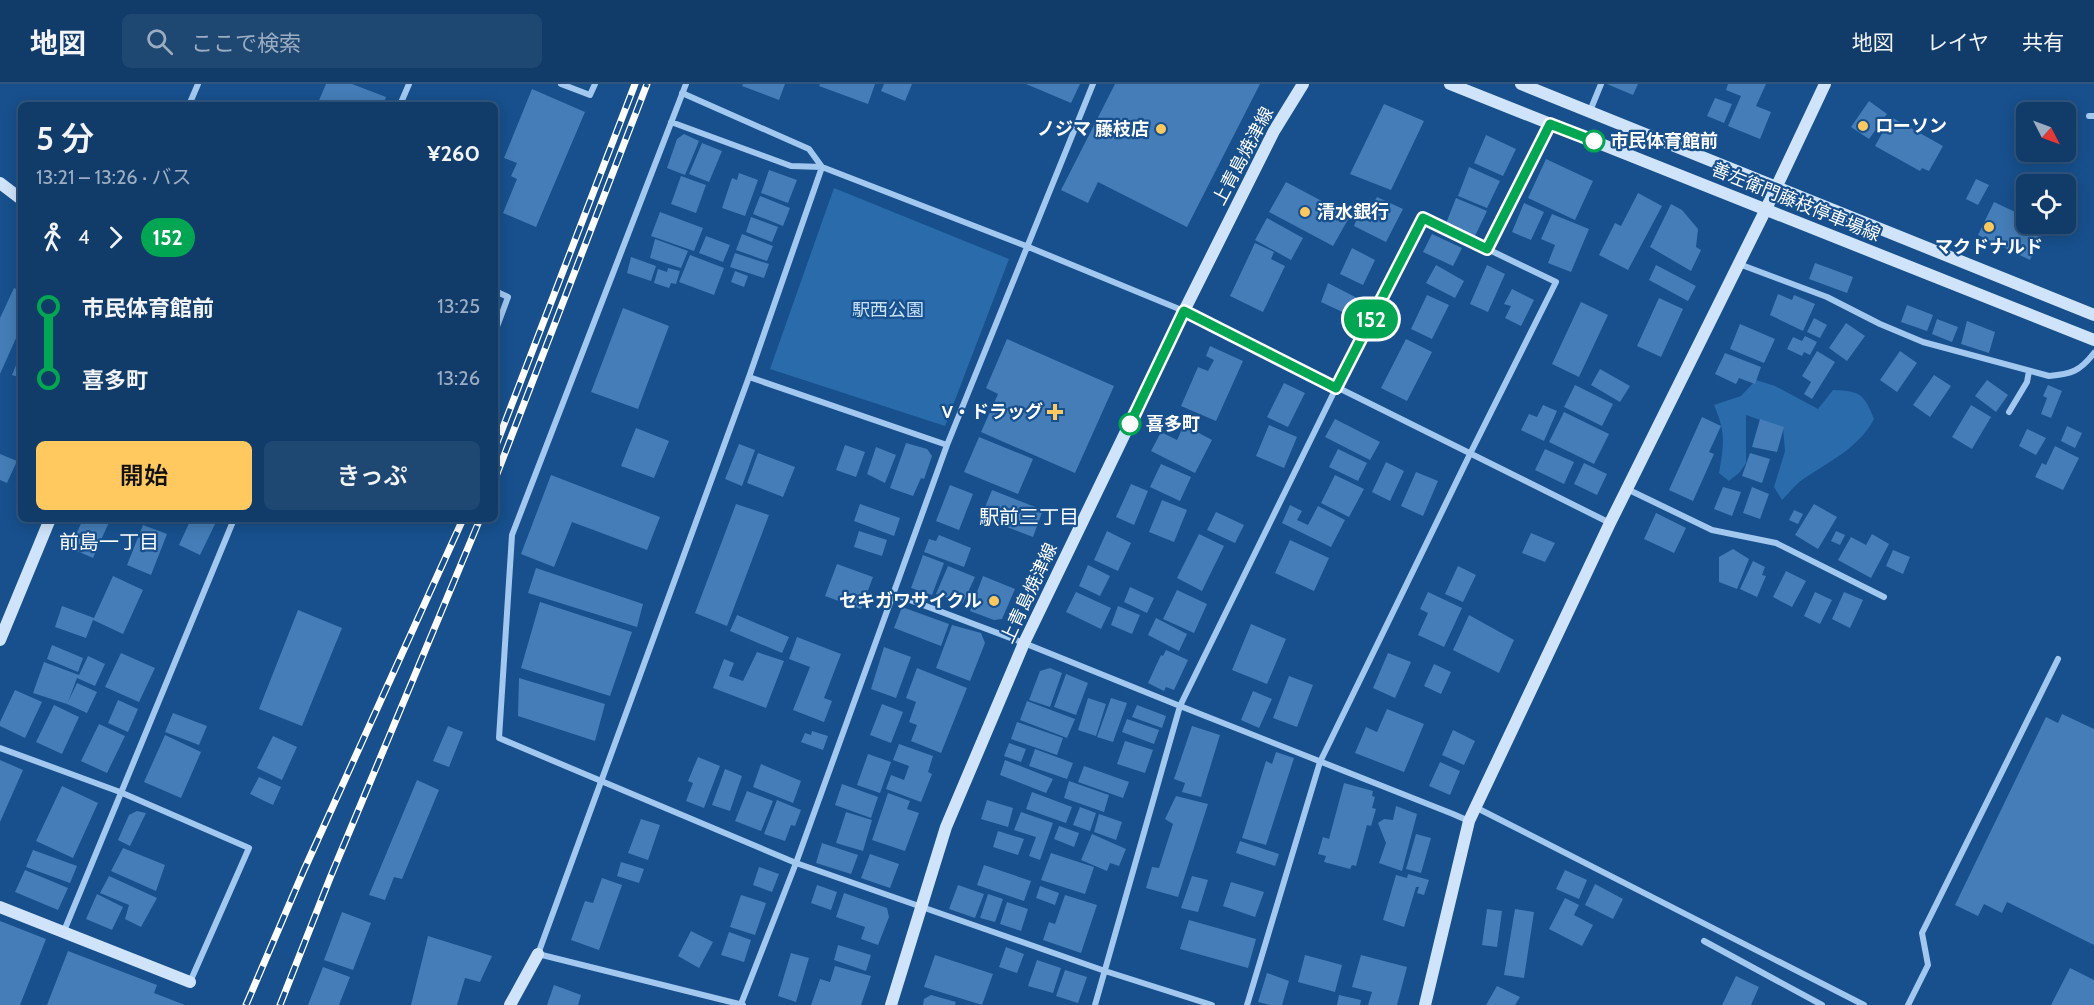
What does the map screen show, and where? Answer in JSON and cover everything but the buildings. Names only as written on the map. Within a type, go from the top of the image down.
[{"type":"main road","name":"上青島焼津線","points":[[891,1005],[946,826],[1024,643],[1184,311],[1274,131],[1303,84]]},
{"type":"main road","name":"善左衛門藤枝停車場線","points":[[1450,84],[2094,340]]},
{"type":"main road","name":"善左衛門藤枝停車場線","points":[[1521,84],[2094,315]]},
{"type":"main road","points":[[1425,1005],[1469,821],[1475,807],[1610,523],[1766,209],[1825,84]]},
{"type":"main road","points":[[0,183],[18,197]]},
{"type":"main road","points":[[0,639],[49,522]]},
{"type":"main road","points":[[0,907],[190,982]]},
{"type":"main road","points":[[510,1005],[538,954]]},
{"type":"street","points":[[190,102],[198,84]]},
{"type":"street","points":[[401,102],[409,84]]},
{"type":"street","points":[[561,84],[590,95],[595,84]]},
{"type":"street","points":[[686,84],[512,535],[499,738],[796,863],[1105,971],[1212,1005]]},
{"type":"street","points":[[822,167],[749,377],[538,954],[724,1003],[742,1005],[796,863],[947,445],[1093,84]]},
{"type":"street","points":[[1590,112],[1600,84]]},
{"type":"street","points":[[682,93],[809,149],[822,167]]},
{"type":"street","points":[[671,122],[791,166],[822,167],[1026,246],[1184,311],[1610,523]]},
{"type":"street","points":[[1487,249],[1550,124]]},
{"type":"street","points":[[1095,1005],[1180,706],[1336,388],[1423,218],[1556,282],[1320,762],[1247,1005]]},
{"type":"street","points":[[1739,264],[1827,297],[1880,324],[1923,342],[2049,376],[2069,374],[2085,365],[2094,353]]},
{"type":"street","points":[[498,292],[508,297],[498,324]]},
{"type":"street","points":[[2009,412],[2027,382],[2029,370]]},
{"type":"street","points":[[749,377],[947,445]]},
{"type":"street","points":[[1627,489],[1712,530],[1776,543],[1884,597]]},
{"type":"street","points":[[64,931],[233,522]]},
{"type":"street","points":[[894,594],[1024,643],[1469,821]]},
{"type":"street","points":[[1908,1005],[1928,965],[1922,933],[2058,658]]},
{"type":"street","points":[[0,748],[120,792],[249,848],[190,982]]},
{"type":"street","points":[[1475,807],[1864,1005]]},
{"type":"street","points":[[1704,941],[1822,1005]]},
{"type":"green space","name":"駅西公園","points":[[834,188],[1009,259],[945,426],[770,369]]},
{"type":"green space","points":[[1756,380],[1775,386],[1818,409],[1833,390],[1850,391],[1864,399],[1874,419],[1860,439],[1802,480],[1782,500],[1774,487],[1785,451],[1783,428],[1746,415],[1746,463],[1740,472],[1729,481],[1719,473],[1723,438],[1721,423],[1714,405],[1741,396]]},
{"type":"railway","points":[[498,440],[635,84]]},
{"type":"railway","points":[[498,471],[647,84]]},
{"type":"railway","points":[[246,1005],[304,870],[462,522]]},
{"type":"railway","points":[[280,1005],[330,878],[479,522]]},
{"type":"bus line","name":"152","points":[[1130,424],[1184,311],[1336,388],[1423,218],[1487,249],[1550,124],[1594,141]]},
{"type":"place","name":"ローソン","points":[[1863,126]]},
{"type":"place","name":"ノジマ 藤枝店","points":[[1161,129]]},
{"type":"place","name":"市民体育館前","points":[[1594,141]]},
{"type":"place","name":"清水銀行","points":[[1305,212]]},
{"type":"place","name":"マクドナルド","points":[[1989,227]]},
{"type":"place","name":"V・ドラッグ","points":[[1055,412]]},
{"type":"place","name":"喜多町","points":[[1130,424]]},
{"type":"place","name":"セキガワサイクル","points":[[994,601]]},
{"type":"district","name":"駅前三丁目","points":[[1029,517]]},
{"type":"district","name":"前島一丁目","points":[[109,542]]}]
